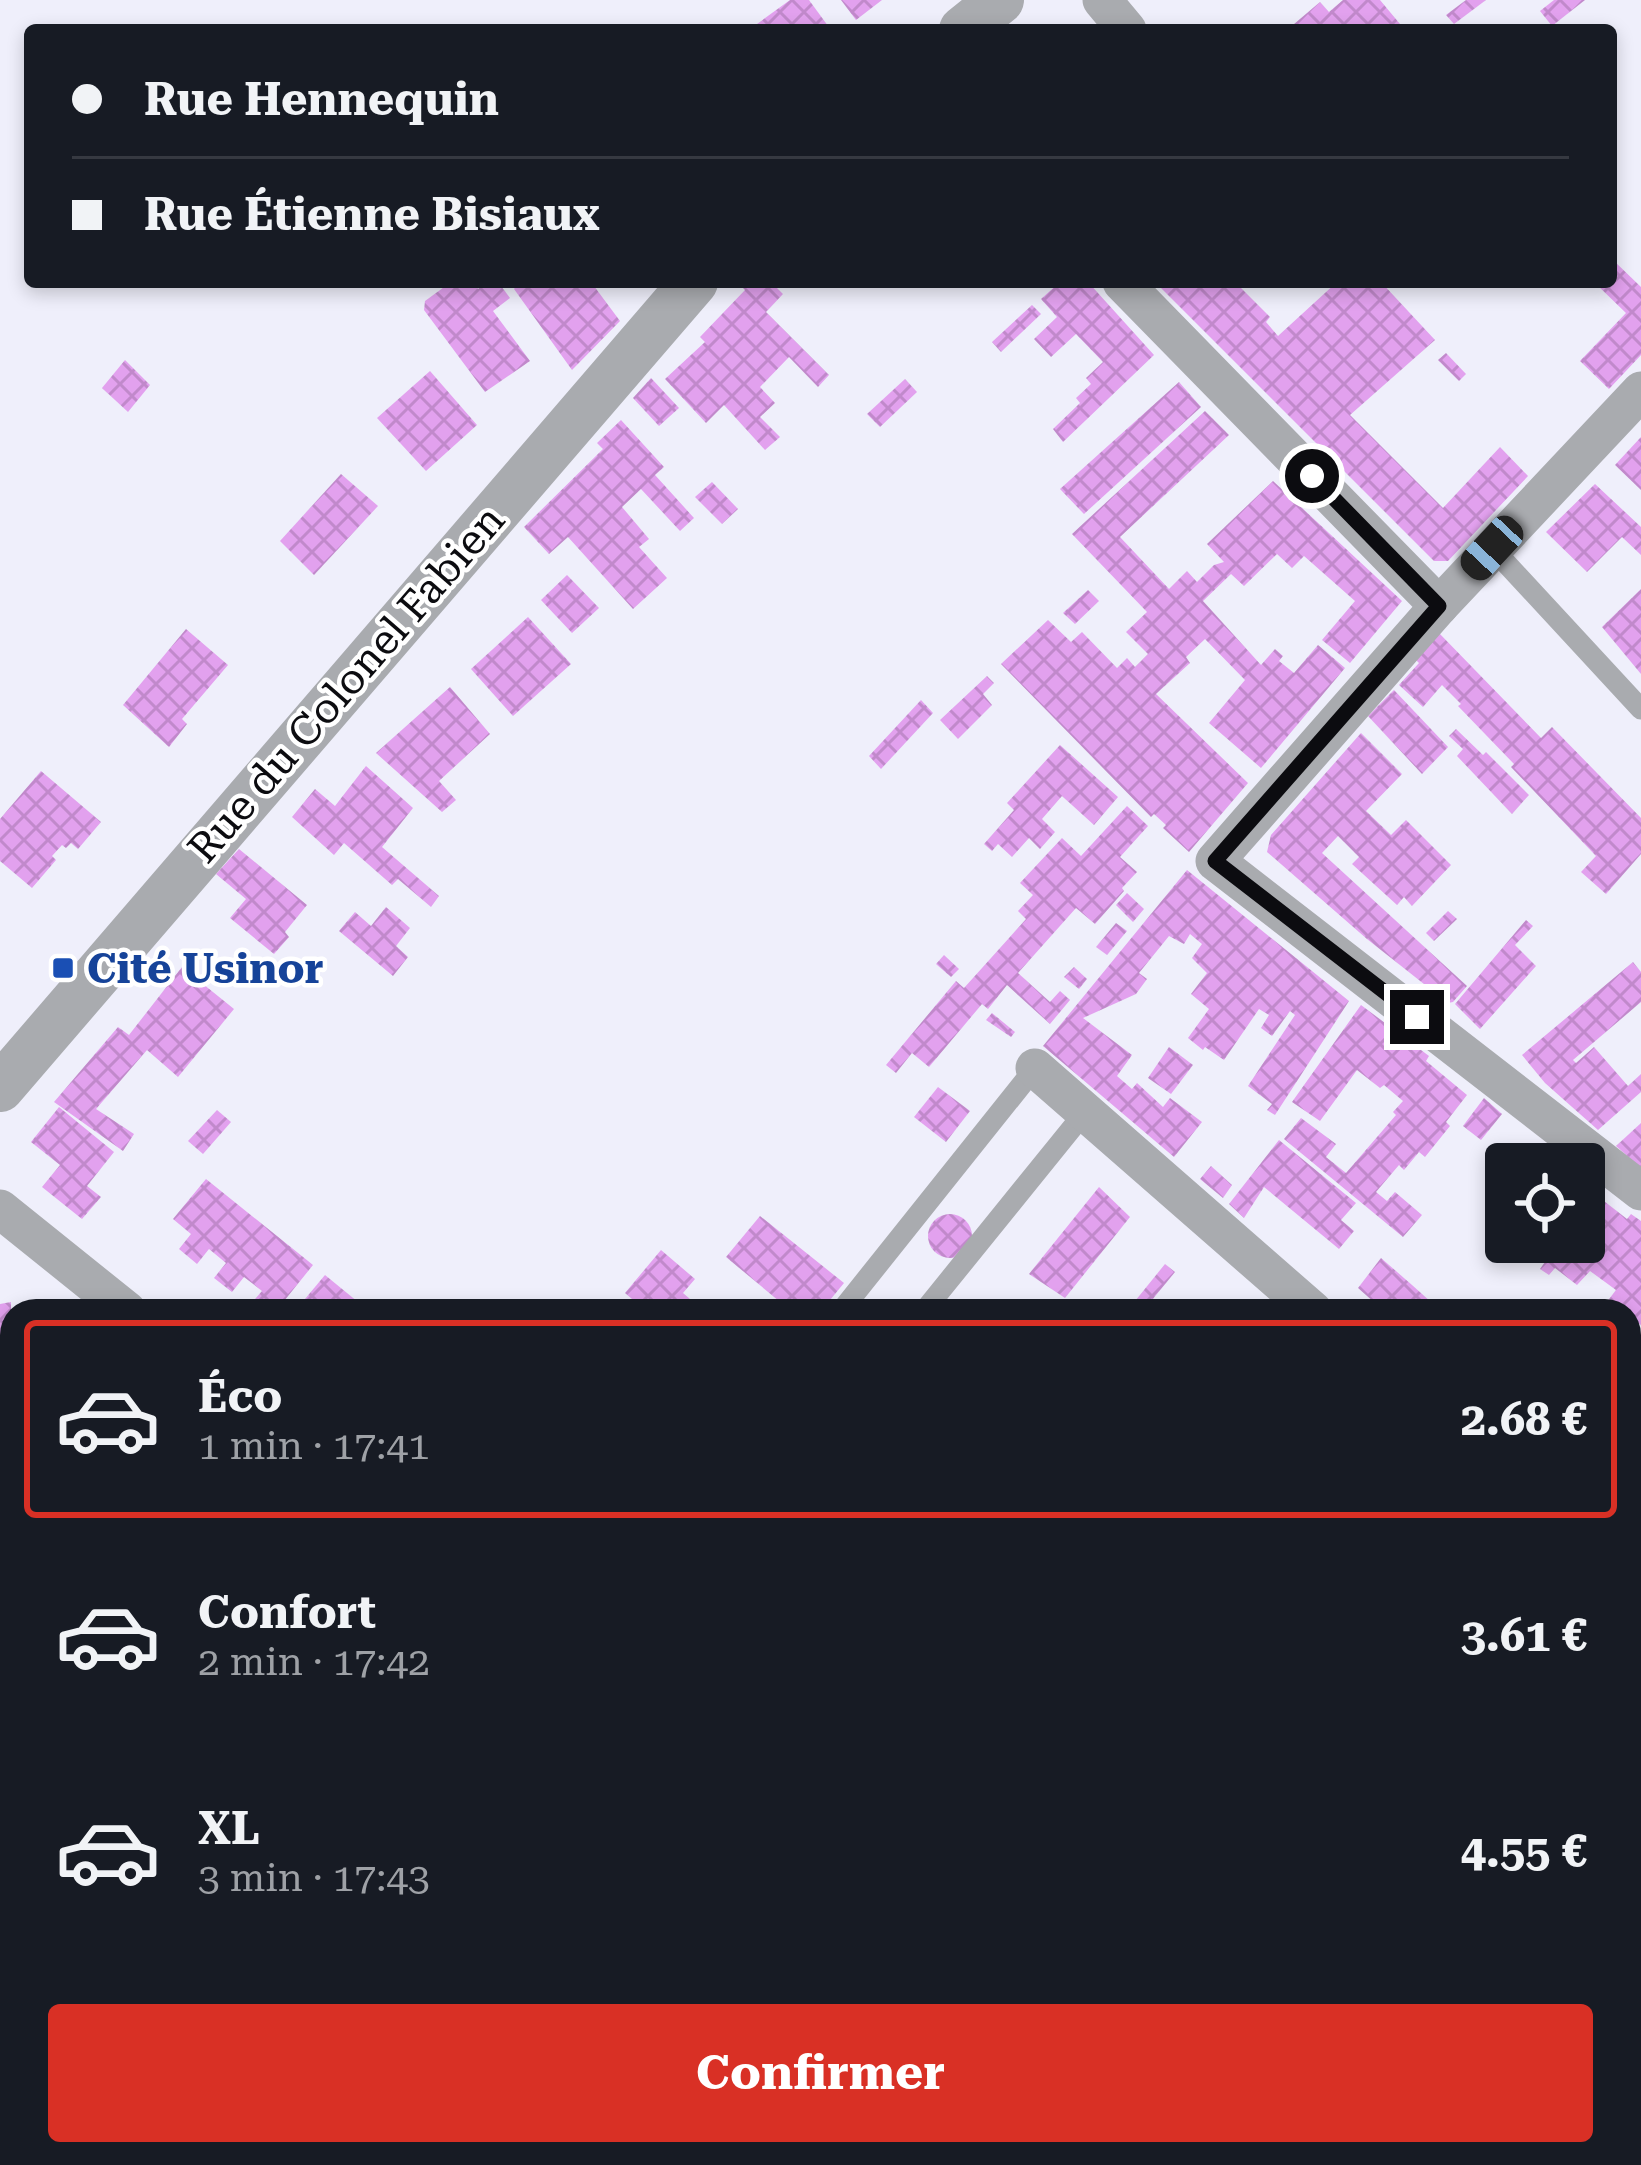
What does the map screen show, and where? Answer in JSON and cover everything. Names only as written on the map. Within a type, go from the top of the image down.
[{"type":"street","points":[[1102,0],[1122,24]]},
{"type":"street","name":"Rue du Colonel Fabien","points":[[0,1088],[689,288]]},
{"type":"street","points":[[1128,288],[1439,606]]},
{"type":"street","points":[[1641,391],[1439,606],[1215,861],[1641,1191]]},
{"type":"street","points":[[1035,1068],[1299,1299]]},
{"type":"street","points":[[0,1209],[113,1299]]},
{"type":"lane","points":[[1492,548],[1641,709]]},
{"type":"lane","points":[[852,1299],[1035,1068]]},
{"type":"lane","points":[[934,1299],[1085,1112]]},
{"type":"building","points":[[790,0],[809,0],[827,24],[757,24]]},
{"type":"building","points":[[841,0],[882,0],[856,20]]},
{"type":"building","points":[[1343,0],[1380,0],[1400,24],[1294,24],[1320,2],[1329,12]]},
{"type":"building","points":[[1466,0],[1486,0],[1454,24],[1446,15]]},
{"type":"building","points":[[1554,0],[1585,0],[1555,24],[1540,11]]},
{"type":"building","points":[[1617,264],[1641,287],[1641,355],[1609,389],[1580,361],[1626,313],[1600,288],[1617,288]]},
{"type":"building","points":[[443,288],[502,288],[510,298],[493,311],[530,361],[485,392],[424,310],[425,301]]},
{"type":"building","points":[[595,288],[620,321],[572,370],[514,289]]},
{"type":"building","points":[[777,288],[783,294],[766,312],[829,375],[818,387],[789,357],[760,387],[775,403],[760,417],[780,437],[765,450],[724,405],[706,423],[665,379],[705,342],[700,337],[745,290]]},
{"type":"building","points":[[1053,288],[1093,288],[1154,355],[1063,442],[1053,429],[1080,403],[1076,398],[1091,384],[1086,378],[1103,362],[1076,334],[1051,357],[1034,339],[1057,317],[1041,299]]},
{"type":"building","points":[[1161,288],[1241,288],[1270,317],[1266,322],[1278,336],[1330,288],[1387,288],[1435,340],[1350,415],[1443,508],[1500,447],[1528,476],[1448,561],[1434,561]]},
{"type":"building","points":[[1032,305],[1041,314],[1001,352],[992,342]]},
{"type":"building","points":[[1446,353],[1466,374],[1459,381],[1438,360]]},
{"type":"building","points":[[125,360],[150,385],[128,412],[102,388]]},
{"type":"building","points":[[430,371],[477,425],[426,471],[377,418]]},
{"type":"building","points":[[651,378],[679,408],[659,426],[633,398]]},
{"type":"building","points":[[905,379],[917,392],[880,427],[867,414]]},
{"type":"building","points":[[1179,382],[1201,407],[1084,514],[1060,489]]},
{"type":"building","points":[[1205,411],[1229,435],[1120,537],[1169,589],[1187,571],[1197,582],[1224,562],[1207,544],[1273,481],[1402,601],[1350,663],[1322,640],[1355,601],[1304,556],[1292,568],[1277,554],[1244,586],[1231,574],[1203,601],[1261,665],[1275,649],[1283,656],[1279,661],[1294,673],[1318,645],[1345,668],[1261,768],[1209,723],[1245,680],[1205,639],[1186,657],[1190,663],[1156,694],[1248,783],[1189,852],[1001,664],[1048,620],[1071,642],[1082,632],[1117,668],[1127,658],[1135,667],[1148,654],[1126,632],[1147,612],[1072,534]]},
{"type":"building","points":[[621,420],[664,467],[655,475],[694,518],[680,531],[641,489],[622,507],[649,539],[639,547],[667,578],[633,609],[568,537],[549,554],[524,527],[603,449],[597,443]]},
{"type":"building","points":[[1641,437],[1641,490],[1615,465]]},
{"type":"building","points":[[341,474],[378,506],[314,575],[280,541]]},
{"type":"building","points":[[712,482],[738,509],[722,524],[695,497]]},
{"type":"building","points":[[1595,484],[1641,527],[1641,555],[1622,537],[1587,572],[1546,532]]},
{"type":"building","points":[[567,575],[599,608],[572,633],[541,600]]},
{"type":"building","points":[[1641,589],[1641,674],[1602,627]]},
{"type":"building","points":[[1088,590],[1099,601],[1075,624],[1063,613]]},
{"type":"building","points":[[528,617],[571,664],[513,716],[471,669]]},
{"type":"building","points":[[186,629],[228,665],[182,719],[187,724],[169,747],[123,705]]},
{"type":"building","points":[[1439,633],[1541,738],[1552,727],[1641,818],[1641,854],[1606,894],[1581,872],[1596,856],[1511,767],[1514,764],[1458,706],[1461,704],[1442,685],[1423,707],[1399,685],[1419,663],[1413,657]]},
{"type":"building","points":[[987,676],[994,683],[983,694],[992,705],[958,739],[940,720]]},
{"type":"building","points":[[450,687],[490,734],[439,781],[456,800],[442,812],[376,753]]},
{"type":"building","points":[[1394,690],[1448,747],[1422,774],[1368,716]]},
{"type":"building","points":[[921,700],[933,713],[881,769],[869,756]]},
{"type":"building","points":[[1456,729],[1529,795],[1512,814],[1457,756],[1463,749],[1449,736]]},
{"type":"building","points":[[1361,733],[1402,774],[1366,811],[1391,835],[1406,820],[1451,865],[1412,906],[1404,897],[1397,905],[1352,864],[1359,857],[1338,836],[1322,853],[1467,986],[1453,1002],[1448,1003],[1367,939],[1267,852],[1271,835]]},
{"type":"building","points":[[1060,745],[1118,797],[1094,825],[1062,796],[1042,819],[1055,832],[1040,849],[1029,838],[1012,857],[998,844],[992,851],[984,844],[1014,810],[1007,803]]},
{"type":"building","points":[[366,766],[413,808],[382,847],[439,896],[431,907],[398,879],[392,885],[344,843],[334,855],[292,817],[315,789],[335,806]]},
{"type":"building","points":[[41,771],[101,822],[78,849],[71,843],[66,848],[62,845],[52,856],[56,860],[32,888],[0,861],[0,819]]},
{"type":"building","points":[[1127,806],[1148,826],[1120,857],[1137,872],[1095,924],[1076,908],[1018,973],[1050,1002],[1060,991],[1070,1000],[1050,1024],[1007,985],[988,1009],[982,1004],[929,1067],[912,1053],[896,1073],[886,1065],[956,981],[964,988],[1026,919],[1018,911],[1033,895],[1020,883],[1062,838],[1081,856]]},
{"type":"building","points":[[239,849],[307,905],[274,954],[230,918],[246,899],[216,874]]},
{"type":"building","points":[[1187,870],[1349,1001],[1275,1115],[1267,1110],[1272,1104],[1248,1086],[1295,1015],[1290,1011],[1272,1036],[1261,1028],[1269,1015],[1259,1009],[1224,1060],[1203,1050],[1188,1038],[1209,1009],[1191,994],[1207,973],[1192,958],[1202,944],[1190,934],[1184,944],[1169,936],[1139,973],[1147,979],[1136,994],[1083,1018],[1132,1055],[1117,1076],[1132,1089],[1137,1083],[1163,1107],[1170,1098],[1202,1122],[1174,1157],[1043,1046]]},
{"type":"building","points":[[1127,893],[1144,909],[1133,922],[1116,905]]},
{"type":"building","points":[[386,907],[410,928],[396,946],[408,957],[393,976],[339,931],[355,912],[371,926]]},
{"type":"building","points":[[1448,911],[1457,919],[1434,941],[1426,933]]},
{"type":"building","points":[[1526,920],[1533,926],[1515,945],[1536,966],[1480,1029],[1455,1004]]},
{"type":"building","points":[[1116,923],[1127,931],[1107,955],[1096,947]]},
{"type":"building","points":[[944,955],[959,969],[951,977],[936,964]]},
{"type":"building","points":[[1633,962],[1641,972],[1641,1002],[1573,1060],[1576,1063],[1594,1047],[1628,1086],[1641,1074],[1641,1092],[1598,1130],[1545,1083],[1522,1055]]},
{"type":"building","points":[[182,967],[234,1009],[178,1077],[147,1050],[96,1109],[134,1134],[123,1151],[54,1102],[118,1027],[129,1035]]},
{"type":"building","points":[[1074,967],[1087,979],[1079,989],[1064,977]]},
{"type":"building","points":[[1361,1005],[1429,1056],[1426,1061],[1467,1095],[1425,1157],[1419,1152],[1404,1170],[1399,1165],[1376,1192],[1387,1201],[1395,1192],[1422,1215],[1403,1237],[1284,1139],[1301,1118],[1336,1144],[1326,1157],[1346,1173],[1396,1115],[1393,1112],[1403,1101],[1357,1070],[1320,1121],[1292,1102]]},
{"type":"building","points":[[992,1013],[1015,1032],[1011,1037],[986,1020]]},
{"type":"building","points":[[1169,1047],[1193,1065],[1171,1094],[1148,1078]]},
{"type":"building","points":[[938,1087],[970,1111],[946,1142],[914,1117]]},
{"type":"building","points":[[1484,1098],[1502,1114],[1481,1140],[1463,1126]]},
{"type":"building","points":[[59,1107],[114,1152],[87,1186],[101,1197],[82,1219],[42,1187],[60,1165],[31,1142]]},
{"type":"building","points":[[217,1110],[231,1122],[203,1154],[188,1141]]},
{"type":"building","points":[[1641,1123],[1641,1168],[1616,1146]]},
{"type":"building","points":[[1279,1140],[1356,1203],[1341,1220],[1354,1231],[1339,1249],[1264,1187],[1244,1218],[1229,1204]]},
{"type":"building","points":[[1211,1166],[1232,1185],[1223,1198],[1200,1179]]},
{"type":"building","points":[[206,1179],[313,1265],[286,1299],[255,1299],[262,1291],[244,1277],[232,1292],[214,1278],[226,1263],[209,1249],[197,1264],[179,1249],[191,1234],[173,1219]]},
{"type":"building","points":[[1099,1187],[1130,1217],[1065,1298],[1029,1274]]},
{"type":"building","points":[[1605,1202],[1627,1219],[1631,1214],[1641,1221],[1641,1299],[1609,1299],[1616,1290],[1590,1271],[1577,1285],[1555,1268],[1549,1275],[1540,1269],[1544,1263],[1605,1263]]},
{"type":"building","points":[[950,1214],[966,1220],[972,1236],[966,1252],[950,1258],[934,1252],[928,1236],[934,1220]]},
{"type":"building","points":[[760,1216],[844,1283],[831,1299],[777,1299],[726,1257]]},
{"type":"building","points":[[661,1250],[695,1279],[683,1293],[690,1299],[632,1299],[625,1293]]},
{"type":"building","points":[[1381,1258],[1427,1299],[1370,1299],[1358,1288]]},
{"type":"building","points":[[1165,1264],[1175,1272],[1153,1299],[1137,1299]]},
{"type":"building","points":[[325,1275],[354,1299],[305,1299]]},
{"type":"place","name":"Cité Usinor","points":[[63,968]]},
{"type":"route","points":[[1312,476],[1439,606],[1215,861],[1417,1017]]}]
